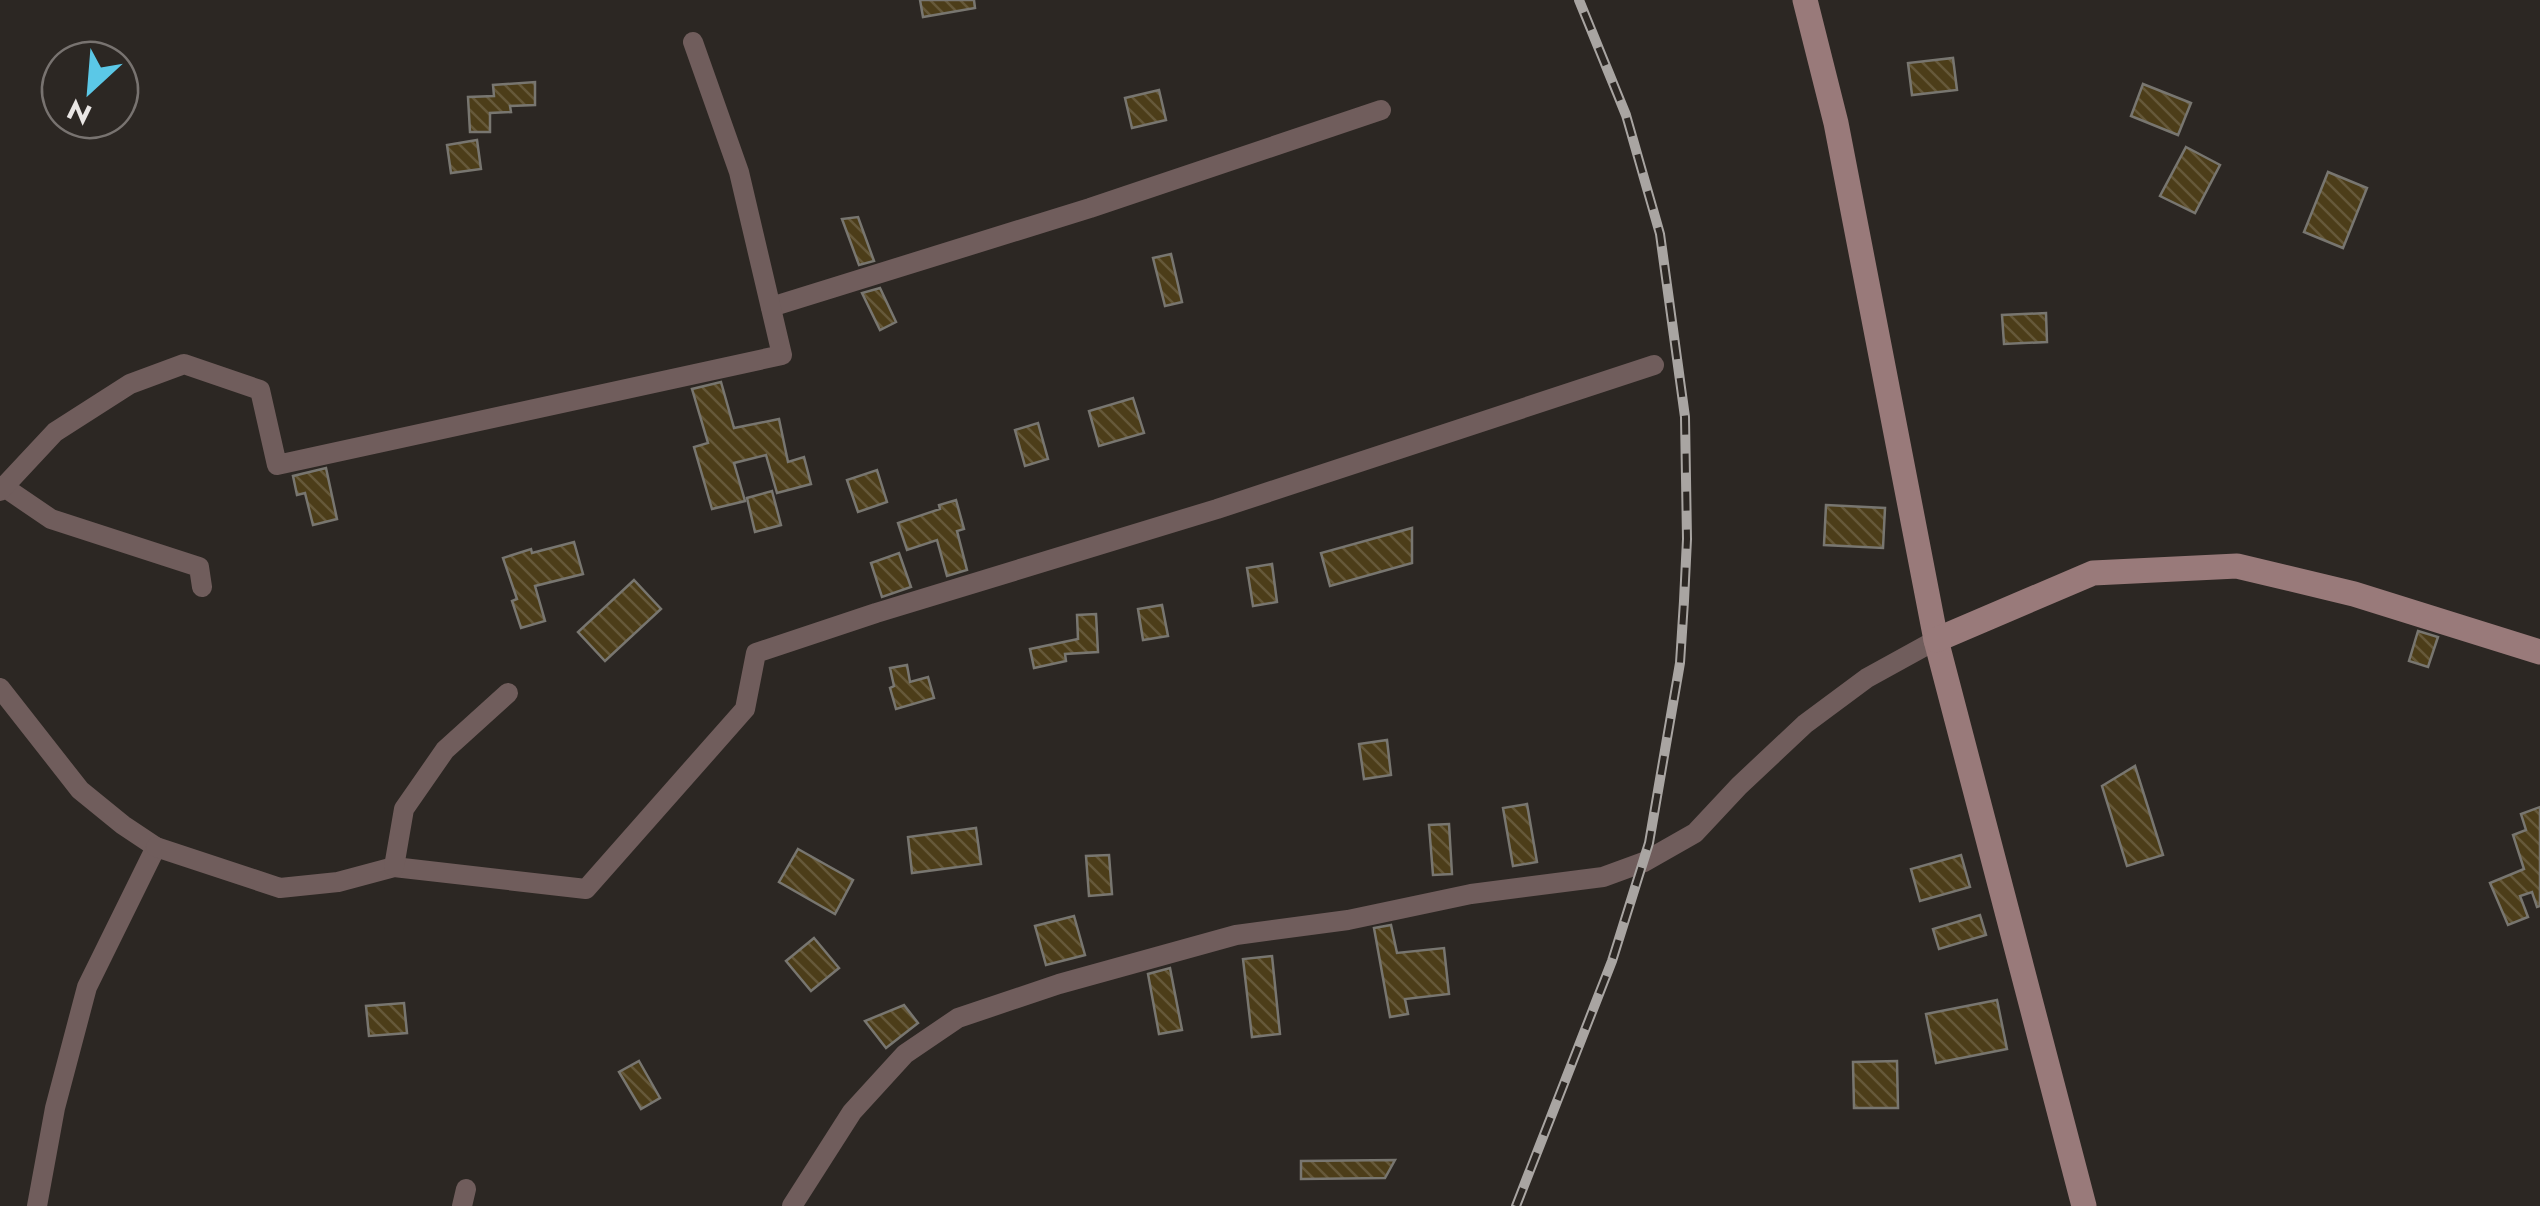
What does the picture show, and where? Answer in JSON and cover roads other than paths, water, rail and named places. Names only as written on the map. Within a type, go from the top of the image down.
[{"type":"main road","points":[[1805,0],[1836,122],[1936,640],[2084,1206]]},
{"type":"main road","points":[[1936,640],[2093,573],[2237,566],[2354,594],[2540,652]]},
{"type":"street","points":[[202,586],[198,567],[52,519],[2,489],[55,432],[130,384],[184,364],[260,390],[277,465],[782,356],[739,172],[693,42]]},
{"type":"street","points":[[770,307],[1090,208],[1381,110]]},
{"type":"street","points":[[0,688],[80,790],[156,846],[280,888],[338,882],[394,868],[586,889],[744,710],[756,653],[1217,509],[1654,365]]},
{"type":"street","points":[[792,1206],[852,1112],[906,1054],[958,1018],[1059,984],[1236,935],[1348,920],[1471,894],[1603,876],[1644,862],[1695,833],[1805,724],[1867,678],[1936,640]]},
{"type":"street","points":[[394,868],[404,809],[445,750],[508,693]]},
{"type":"street","points":[[37,1206],[55,1108],[87,988],[156,846]]},
{"type":"railway","points":[[1516,1206],[1612,961],[1649,843],[1680,663],[1684,601],[1685,417],[1660,234],[1626,115],[1579,0]]}]
